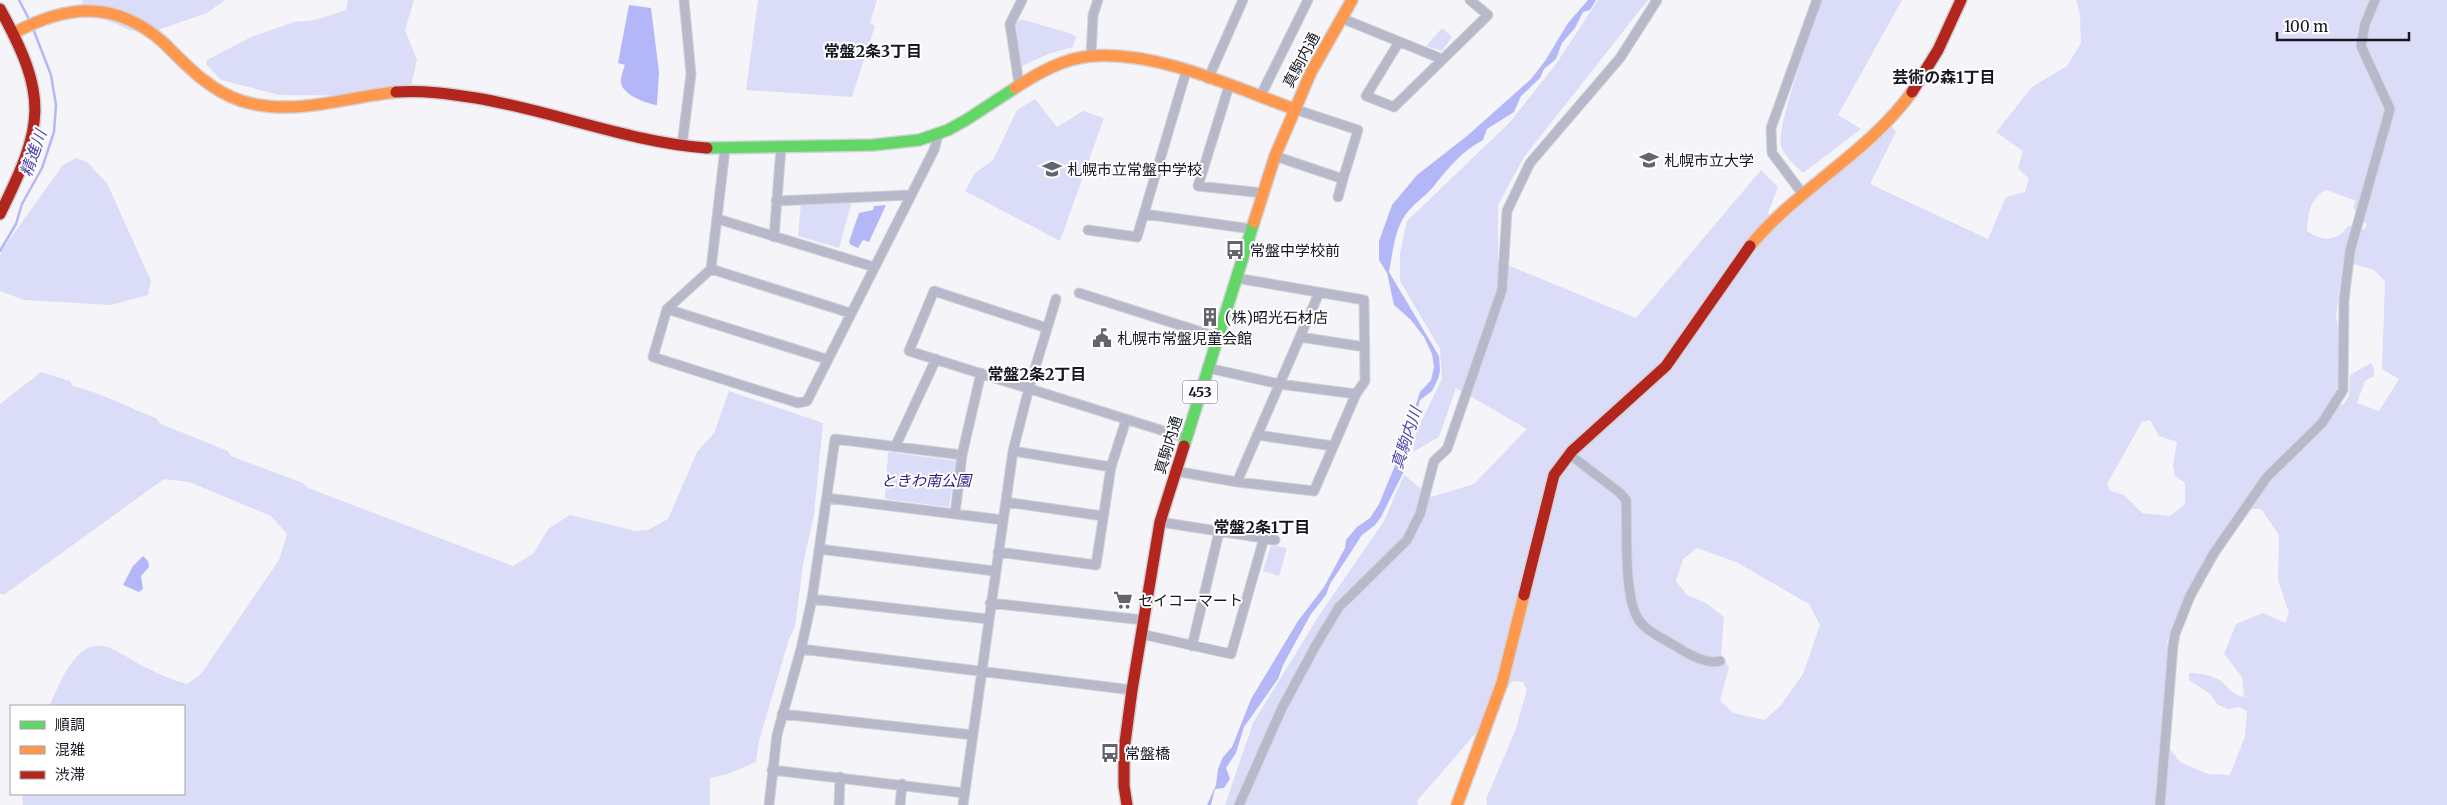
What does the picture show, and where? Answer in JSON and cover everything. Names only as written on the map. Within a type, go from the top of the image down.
[{"type":"main road","name":"真駒内通","points":[[1127,805],[1124,786],[1124,750],[1143,620],[1160,522],[1275,156],[1311,72],[1352,0]]},
{"type":"main road","points":[[1457,805],[1502,683],[1554,475],[1570,454],[1666,366],[1751,244],[1802,193],[1814,185],[1885,123],[1924,73],[1946,39],[1961,0]]},
{"type":"main road","points":[[0,9],[28,61],[35,89],[37,109],[30,149],[22,171],[0,214]]},
{"type":"main road","points":[[14,33],[37,20],[65,10],[102,12],[142,25],[214,90],[244,102],[264,106],[301,108],[395,90],[427,92],[480,99],[682,145],[725,148],[781,148],[904,143],[938,135],[974,116],[1042,70],[1069,60],[1091,56],[1138,59],[1186,72],[1294,109]]},
{"type":"street","points":[[682,145],[691,74],[684,0]]},
{"type":"street","points":[[1019,84],[1010,24],[1022,0]]},
{"type":"street","points":[[1091,56],[1092,15],[1098,0]]},
{"type":"street","points":[[1208,80],[1244,0]]},
{"type":"street","points":[[1260,97],[1308,0]]},
{"type":"street","points":[[1399,42],[1366,96],[1394,107],[1488,15],[1470,0]]},
{"type":"street","points":[[1239,805],[1282,708],[1339,607],[1407,540],[1420,514],[1434,461],[1447,449],[1502,290],[1507,211],[1530,163],[1620,58],[1657,0]]},
{"type":"street","points":[[1802,193],[1772,153],[1771,128],[1817,0]]},
{"type":"street","points":[[2160,805],[2173,646],[2175,634],[2190,596],[2214,552],[2267,476],[2322,424],[2343,390],[2344,300],[2350,251],[2390,109],[2361,46],[2365,24],[2375,0]]},
{"type":"street","points":[[1341,18],[1442,59]]},
{"type":"street","points":[[1088,230],[1137,237],[1186,72]]},
{"type":"street","points":[[1229,86],[1198,186],[1263,193]]},
{"type":"street","points":[[1294,109],[1358,130],[1338,197]]},
{"type":"street","points":[[725,148],[711,269],[667,309],[653,357],[798,403],[807,401],[826,359],[934,150],[938,135]]},
{"type":"street","points":[[774,236],[781,148]]},
{"type":"street","points":[[1275,156],[1343,179]]},
{"type":"street","points":[[776,201],[910,195]]},
{"type":"street","points":[[1144,214],[1252,229]]},
{"type":"street","points":[[718,219],[874,267]]},
{"type":"street","points":[[711,269],[850,313]]},
{"type":"street","points":[[1175,471],[1237,482],[1314,491],[1356,394],[1365,381],[1364,300],[1236,278]]},
{"type":"street","points":[[1047,328],[934,291],[909,351],[1186,438]]},
{"type":"street","points":[[1079,293],[1217,337]]},
{"type":"street","points":[[1237,482],[1319,293]]},
{"type":"street","points":[[963,805],[994,571],[1013,451],[1029,388],[1056,300]]},
{"type":"street","points":[[667,309],[826,359]]},
{"type":"street","points":[[1300,337],[1365,347]]},
{"type":"street","points":[[896,447],[936,360]]},
{"type":"street","points":[[1208,368],[1279,384],[1356,394]]},
{"type":"street","points":[[954,514],[962,455],[981,373]]},
{"type":"street","points":[[998,552],[1096,565],[1111,467],[1126,420]]},
{"type":"street","points":[[1257,434],[1333,446]]},
{"type":"street","points":[[769,805],[772,770],[782,714],[801,649],[812,599],[835,440],[962,455]]},
{"type":"street","points":[[1013,451],[1111,467]]},
{"type":"street","points":[[1570,454],[1620,493],[1626,500],[1628,568],[1632,608],[1642,624],[1685,652],[1713,663],[1720,661]]},
{"type":"street","points":[[827,498],[1003,520]]},
{"type":"street","points":[[1006,502],[1103,516]]},
{"type":"street","points":[[1160,522],[1275,540]]},
{"type":"street","points":[[1192,646],[1219,532]]},
{"type":"street","points":[[1141,634],[1231,654],[1264,538]]},
{"type":"street","points":[[820,549],[994,571]]},
{"type":"street","points":[[812,599],[988,619]]},
{"type":"street","points":[[990,604],[1143,620]]},
{"type":"street","points":[[801,649],[1132,690]]},
{"type":"street","points":[[782,714],[973,735]]},
{"type":"street","points":[[772,770],[902,784],[964,793]]},
{"type":"street","points":[[839,805],[840,777]]},
{"type":"street","points":[[900,805],[902,784]]},
{"type":"green space","points":[[83,0],[225,0],[207,13],[158,30],[132,31],[92,14],[82,3]]},
{"type":"green space","points":[[348,0],[414,0],[405,30],[417,60],[411,86],[393,96],[279,95],[221,80],[206,64],[207,60],[251,37],[294,22],[315,20],[346,10]]},
{"type":"green space","points":[[758,0],[877,0],[870,23],[875,26],[852,97],[746,90]]},
{"type":"green space","points":[[1598,0],[1648,0],[1524,157],[1498,205],[1498,261],[1636,318],[1761,170],[1778,187],[1768,213],[1778,226],[1890,123],[1896,132],[1870,184],[1988,239],[2006,197],[2025,192],[2029,179],[2018,168],[2023,151],[1996,132],[2032,87],[2067,66],[2081,43],[2080,15],[2076,0],[2447,0],[2447,805],[1487,805],[1486,799],[1515,731],[1527,690],[1523,682],[1513,681],[1499,697],[1481,727],[1417,801],[1418,805],[1225,805],[1253,723],[1320,614],[1384,521],[1404,475],[1431,497],[1474,484],[1527,429],[1456,388],[1439,437],[1413,452],[1417,430],[1442,379],[1440,349],[1400,281],[1400,253],[1407,221],[1510,122],[1556,64]],"holes":[[[2326,190],[2356,201],[2353,207],[2367,225],[2364,230],[2353,225],[2347,227],[2338,236],[2328,239],[2318,237],[2307,231],[2311,207],[2316,197]],[[2343,261],[2374,270],[2385,281],[2382,369],[2399,379],[2379,411],[2357,403],[2365,381],[2374,376],[2374,368],[2371,363],[2350,375],[2349,395],[2344,404],[2337,405],[2333,395],[2339,385],[2346,363],[2336,317]],[[2150,420],[2159,436],[2177,442],[2173,465],[2175,476],[2185,483],[2185,504],[2170,516],[2142,513],[2124,495],[2111,491],[2107,484],[2142,422]],[[2239,509],[2261,509],[2279,535],[2278,580],[2289,613],[2285,623],[2263,613],[2236,624],[2224,654],[2242,677],[2244,697],[2234,693],[2214,677],[2189,673],[2189,680],[2209,693],[2218,705],[2228,709],[2239,707],[2247,711],[2245,736],[2230,775],[2208,774],[2180,762],[2161,737],[2167,711],[2171,659],[2167,641],[2182,609]],[[1697,548],[1736,562],[1809,604],[1820,625],[1803,674],[1781,705],[1765,720],[1733,713],[1720,700],[1729,668],[1721,654],[1724,617],[1706,603],[1687,595],[1676,581],[1683,559]]]},
{"type":"green space","points":[[1822,0],[1902,0],[1838,115],[1861,129],[1803,173],[1790,161],[1783,150],[1781,135],[1790,97]]},
{"type":"green space","points":[[1021,19],[1072,34],[1076,37],[1073,47],[1048,54],[1020,67],[1016,23]]},
{"type":"green space","points":[[1442,28],[1452,37],[1442,51],[1426,46]]},
{"type":"green space","points":[[1035,99],[1057,127],[1083,111],[1104,118],[1060,241],[965,191],[975,173],[993,160],[1017,110]]},
{"type":"green space","points":[[76,158],[87,162],[107,183],[151,281],[148,295],[111,305],[24,300],[0,291],[0,256],[2,250],[63,165]]},
{"type":"green space","points":[[852,201],[839,248],[798,236],[801,203]]},
{"type":"green space","points":[[41,372],[70,381],[73,386],[104,396],[156,418],[161,424],[228,451],[231,456],[303,483],[308,488],[513,566],[534,553],[548,529],[570,515],[636,531],[648,530],[668,519],[697,452],[714,433],[729,391],[823,423],[814,515],[803,564],[795,627],[789,639],[759,741],[756,762],[728,774],[710,778],[710,805],[23,805],[22,795],[185,795],[185,705],[49,705],[70,665],[79,654],[88,648],[97,646],[116,650],[155,672],[187,684],[201,674],[279,560],[287,534],[271,516],[189,482],[164,479],[5,594],[0,594],[0,404]]},
{"type":"green space","name":"ときわ南公園","points":[[888,452],[957,461],[949,507],[885,499]]},
{"type":"green space","points":[[1271,545],[1287,548],[1279,576],[1263,571]]},
{"type":"water","name":"真駒内川","points":[[1588,0],[1596,0],[1590,10],[1583,12],[1575,28],[1562,43],[1556,59],[1544,69],[1540,78],[1521,96],[1514,112],[1487,129],[1483,140],[1456,160],[1431,190],[1409,210],[1399,227],[1389,272],[1439,356],[1440,371],[1438,379],[1432,391],[1420,400],[1403,473],[1381,517],[1375,525],[1362,535],[1330,584],[1326,595],[1311,614],[1283,665],[1278,679],[1244,727],[1236,753],[1226,768],[1230,779],[1224,788],[1215,789],[1211,805],[1207,805],[1216,785],[1218,769],[1223,757],[1232,747],[1251,699],[1298,621],[1324,587],[1345,548],[1346,540],[1357,527],[1370,518],[1379,504],[1399,456],[1420,392],[1431,380],[1434,367],[1432,354],[1424,337],[1411,320],[1394,305],[1387,273],[1379,260],[1379,241],[1392,205],[1417,175],[1467,136],[1531,79],[1545,61],[1568,23]]},
{"type":"water","points":[[629,5],[651,8],[659,72],[657,105],[635,98],[622,86],[621,77],[625,65],[618,63]]},
{"type":"water","points":[[886,205],[869,242],[863,240],[858,248],[851,245],[849,242],[859,213],[873,210],[874,206]]},
{"type":"water","points":[[143,556],[148,561],[149,567],[141,576],[143,589],[139,592],[123,585],[133,566]]},
{"type":"waterway","name":"精進川","points":[[19,0],[30,21]]},
{"type":"waterway","name":"精進川","points":[[0,251],[16,224],[22,204],[42,168],[54,132],[56,105],[51,75],[32,26]]},
{"type":"traffic: fast","points":[[707,148],[873,145],[919,140],[948,130],[1015,88]]},
{"type":"traffic: fast","points":[[1184,446],[1254,222]]},
{"type":"traffic: slow","points":[[1254,222],[1275,156],[1311,72],[1352,0]]},
{"type":"traffic: slow","points":[[14,33],[53,16],[72,12],[91,11],[109,13],[128,19],[146,29],[209,84],[230,97],[242,101],[261,105],[300,107],[396,92]]},
{"type":"traffic: slow","points":[[1015,88],[1061,63],[1082,57],[1117,56],[1143,59],[1195,72],[1294,109]]},
{"type":"traffic: slow","points":[[1750,246],[1789,206],[1875,134],[1912,92]]},
{"type":"traffic: slow","points":[[1457,805],[1502,683],[1524,595]]},
{"type":"traffic: jam","points":[[1912,92],[1938,50],[1961,0]]},
{"type":"traffic: jam","points":[[0,9],[27,66],[33,90],[35,111],[32,133],[25,157],[0,214]]},
{"type":"traffic: jam","points":[[396,92],[426,92],[476,98],[534,110],[620,133],[678,145],[707,148]]},
{"type":"traffic: jam","points":[[1524,595],[1554,475],[1572,451],[1666,366],[1750,246]]},
{"type":"traffic: jam","points":[[1127,805],[1124,786],[1124,750],[1132,690],[1160,522],[1184,446]]},
{"type":"place","name":"札幌市立大学","points":[[1649,160]]},
{"type":"place","name":"札幌市立常盤中学校","points":[[1052,169]]},
{"type":"place","name":"常盤中学校前","points":[[1235,250]]},
{"type":"place","name":"(株)昭光石材店","points":[[1210,317]]},
{"type":"place","name":"札幌市常盤児童会館","points":[[1102,338]]},
{"type":"place","name":"セイコーマート","points":[[1123,600]]},
{"type":"place","name":"常盤橋","points":[[1110,753]]},
{"type":"district","name":"常盤2条3丁目","points":[[873,51]]},
{"type":"district","name":"芸術の森1丁目","points":[[1944,77]]},
{"type":"district","name":"常盤2条2丁目","points":[[1037,374]]},
{"type":"district","name":"常盤2条1丁目","points":[[1262,527]]}]
